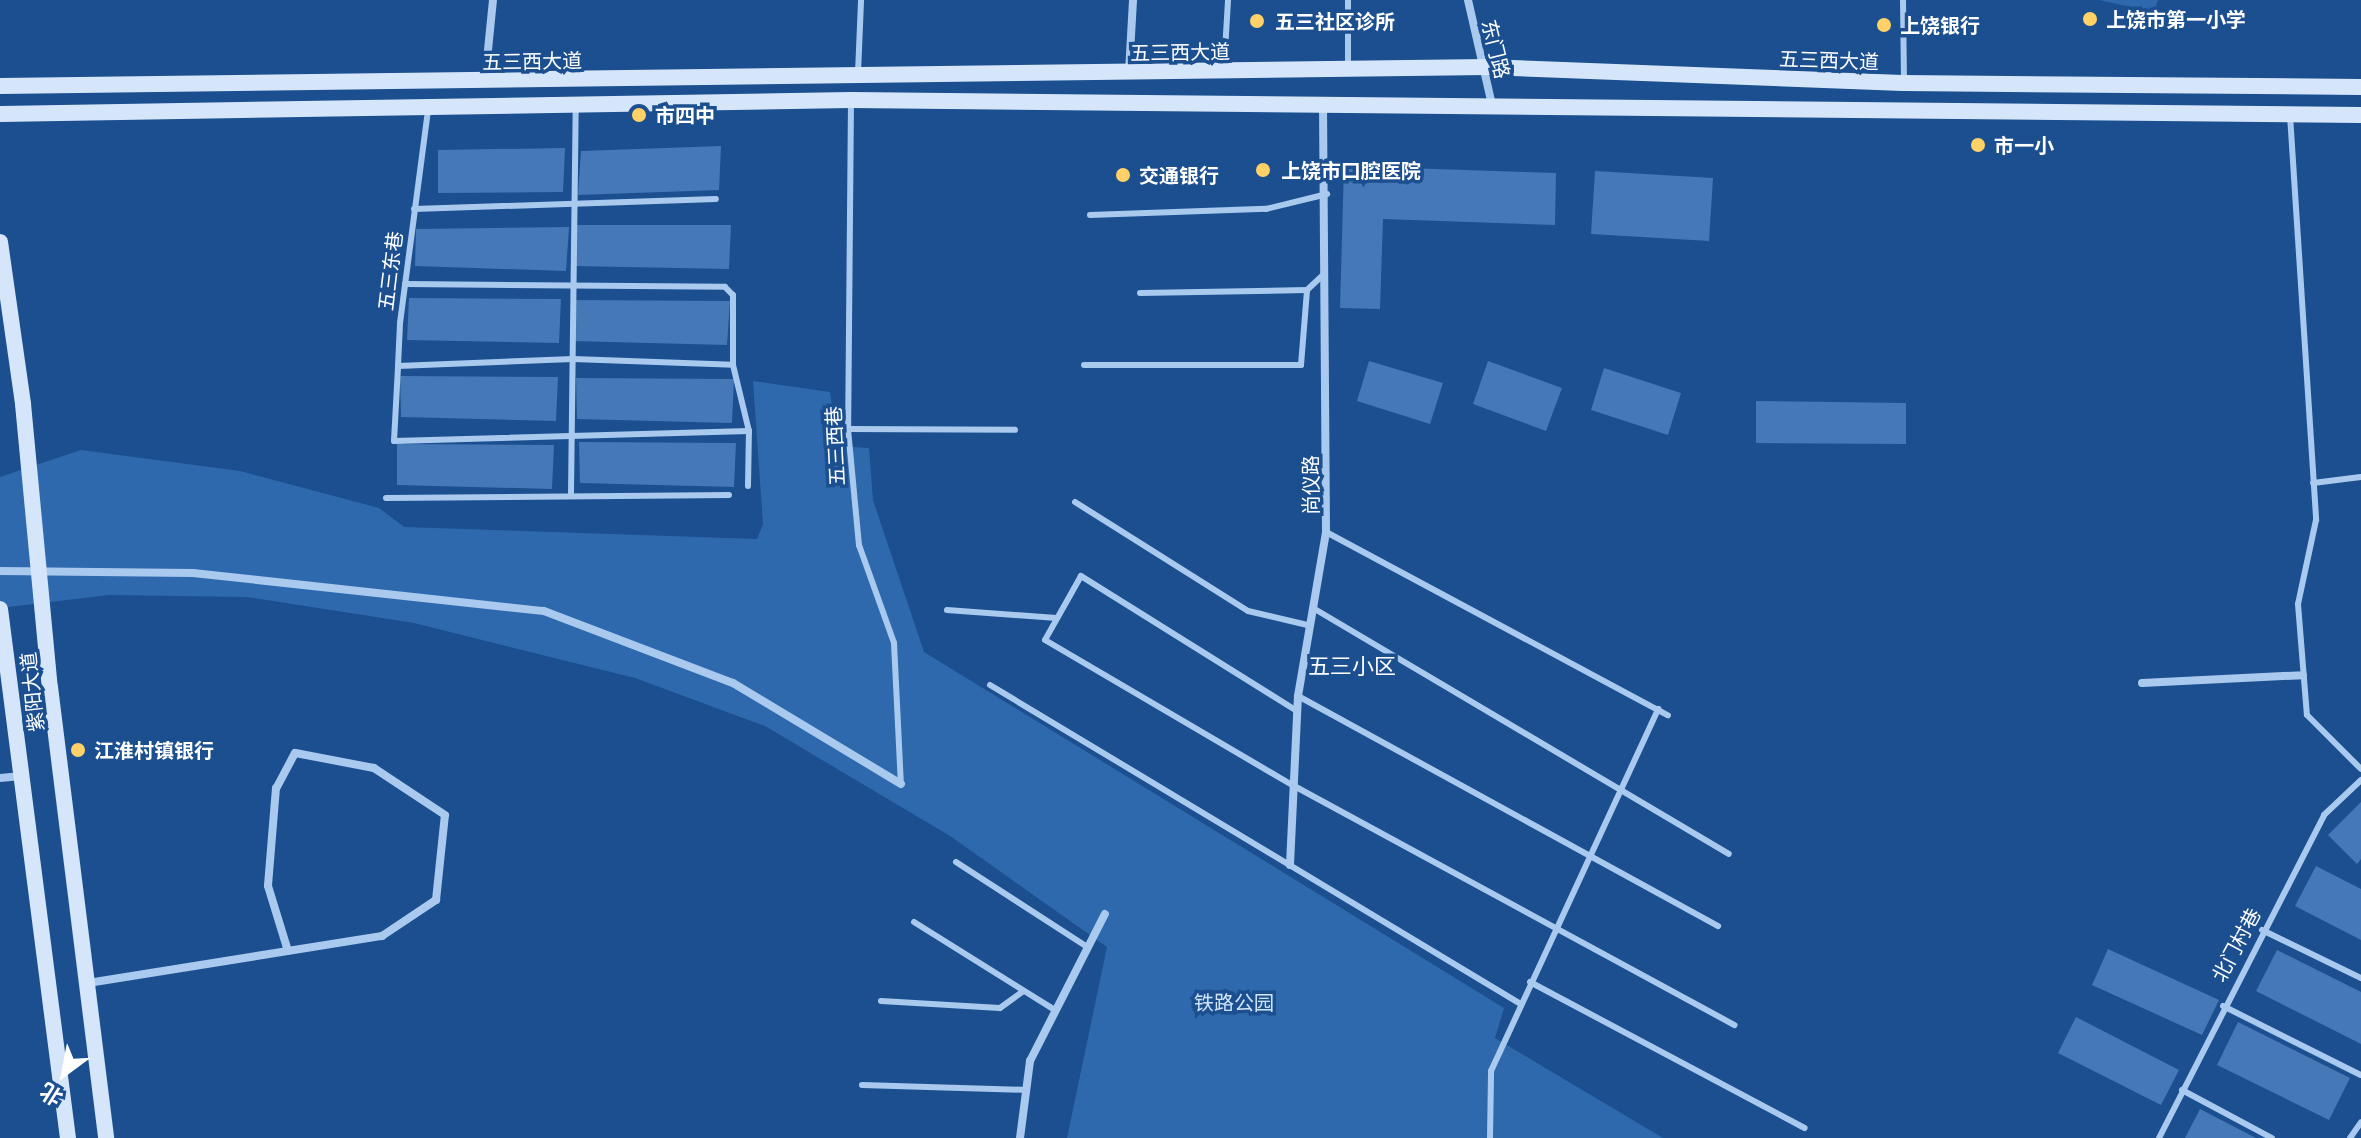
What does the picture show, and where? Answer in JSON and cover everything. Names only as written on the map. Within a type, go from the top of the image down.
[{"type":"main road","name":"五三西大道","points":[[0,86],[1487,67],[1903,83],[2361,87]]},
{"type":"main road","points":[[0,114],[851,100],[2361,115]]},
{"type":"main road","name":"紫阳大道","points":[[0,242],[23,404],[50,687],[106,1138]]},
{"type":"main road","name":"紫阳大道","points":[[0,609],[6,692],[23,776],[68,1138]]},
{"type":"street","points":[[484,81],[493,0]]},
{"type":"street","points":[[1129,72],[1133,0]]},
{"type":"street","name":"东门路","points":[[1468,0],[1487,67],[1492,105]]},
{"type":"street","name":"尚仪路","points":[[1290,865],[1298,696],[1307,625],[1313,608],[1326,532],[1327,194],[1323,103]]},
{"type":"street","points":[[0,571],[193,573],[544,611],[733,683],[901,784]]},
{"type":"street","points":[[2142,683],[2303,675]]},
{"type":"street","points":[[88,983],[382,936],[436,900],[445,815],[374,768],[295,753],[276,788],[268,886],[288,951]]},
{"type":"street","points":[[0,778],[23,776]]},
{"type":"street","points":[[1020,1138],[1027,1090],[1053,1009],[1105,914]]},
{"type":"lane","points":[[858,76],[861,0]]},
{"type":"lane","points":[[1224,72],[1228,0]]},
{"type":"lane","points":[[1348,0],[1348,70]]},
{"type":"lane","points":[[1903,0],[1903,83]]},
{"type":"lane","name":"五三西巷","points":[[851,100],[848,429],[859,545],[894,643],[901,784]]},
{"type":"lane","points":[[571,493],[571,209],[576,104]]},
{"type":"lane","name":"五三东巷","points":[[428,107],[405,284],[394,441],[571,430]]},
{"type":"lane","points":[[2290,115],[2316,520],[2298,604],[2307,715],[2361,769]]},
{"type":"lane","points":[[1090,215],[1266,209],[1327,194]]},
{"type":"lane","points":[[414,209],[571,209],[716,199]]},
{"type":"lane","points":[[1140,293],[1307,290],[1327,272]]},
{"type":"lane","points":[[405,284],[725,287],[733,295],[733,365],[749,431],[748,486]]},
{"type":"lane","points":[[1084,365],[1301,365],[1307,290]]},
{"type":"lane","points":[[398,366],[573,359],[733,365]]},
{"type":"lane","points":[[848,429],[1015,430]]},
{"type":"lane","points":[[571,430],[749,431]]},
{"type":"lane","points":[[2313,483],[2361,477]]},
{"type":"lane","points":[[386,498],[571,493],[729,495]]},
{"type":"lane","points":[[1075,502],[1248,611],[1307,625]]},
{"type":"lane","points":[[1326,532],[1668,715]]},
{"type":"lane","points":[[1297,711],[1081,576],[1045,640],[1296,787],[1735,1025]]},
{"type":"lane","points":[[1313,608],[1616,790],[1729,854]]},
{"type":"lane","points":[[947,610],[1057,618]]},
{"type":"lane","points":[[990,685],[1519,1003]]},
{"type":"lane","points":[[1298,696],[1718,926]]},
{"type":"lane","points":[[1490,1138],[1491,1071],[1586,853],[1658,709]]},
{"type":"lane","name":"北门村巷","points":[[2159,1138],[2223,1006],[2324,815],[2361,780]]},
{"type":"lane","points":[[956,862],[1086,946]]},
{"type":"lane","points":[[914,922],[1053,1009]]},
{"type":"lane","points":[[2262,930],[2361,978]]},
{"type":"lane","points":[[1530,982],[1805,1128]]},
{"type":"lane","points":[[881,1001],[1000,1008],[1023,991]]},
{"type":"lane","points":[[2223,1006],[2361,1075]]},
{"type":"lane","points":[[862,1085],[1027,1090]]},
{"type":"lane","points":[[2182,1090],[2272,1138]]},
{"type":"lane","points":[[2350,1138],[2361,1122]]},
{"type":"green space","points":[[2099,0],[2158,0],[2154,12]]},
{"type":"green space","name":"铁路公园","points":[[753,381],[830,392],[838,446],[869,448],[873,500],[924,652],[1504,1008],[1495,1038],[1663,1138],[1067,1138],[1107,947],[950,836],[765,726],[635,678],[414,623],[247,597],[109,595],[0,608],[0,477],[81,450],[240,471],[379,508],[404,527],[757,539],[763,524]]},
{"type":"building","points":[[721,146],[719,190],[578,195],[581,151]]},
{"type":"building","points":[[565,148],[563,192],[438,193],[438,150]]},
{"type":"building","points":[[1344,166],[1556,173],[1555,225],[1383,219],[1380,309],[1340,308]]},
{"type":"building","points":[[1595,171],[1713,178],[1709,241],[1591,234]]},
{"type":"building","points":[[574,225],[731,225],[729,269],[574,266]]},
{"type":"building","points":[[569,227],[566,271],[415,266],[416,229]]},
{"type":"building","points":[[409,298],[561,299],[559,343],[407,340]]},
{"type":"building","points":[[572,300],[730,301],[727,345],[572,341]]},
{"type":"building","points":[[1369,361],[1443,383],[1430,424],[1357,401]]},
{"type":"building","points":[[1488,361],[1562,388],[1546,431],[1473,404]]},
{"type":"building","points":[[1604,368],[1681,393],[1668,435],[1591,410]]},
{"type":"building","points":[[400,376],[558,377],[556,421],[401,417]]},
{"type":"building","points":[[576,378],[734,379],[732,423],[577,419]]},
{"type":"building","points":[[1756,401],[1906,403],[1906,444],[1756,443]]},
{"type":"building","points":[[579,442],[736,443],[734,487],[580,483]]},
{"type":"building","points":[[397,444],[554,445],[552,489],[397,485]]},
{"type":"building","points":[[2361,802],[2361,859],[2357,864],[2328,835]]},
{"type":"building","points":[[2316,866],[2361,889],[2361,940],[2295,906]]},
{"type":"building","points":[[2108,949],[2219,1000],[2202,1035],[2092,985]]},
{"type":"building","points":[[2277,950],[2361,992],[2361,1044],[2256,991]]},
{"type":"building","points":[[2076,1017],[2179,1070],[2161,1105],[2058,1053]]},
{"type":"building","points":[[2238,1022],[2350,1078],[2329,1120],[2217,1065]]},
{"type":"building","points":[[2200,1109],[2256,1138],[2185,1138]]},
{"type":"place","name":"上饶市第一小学","points":[[2090,19]]},
{"type":"place","name":"五三社区诊所","points":[[1257,21]]},
{"type":"place","name":"上饶银行","points":[[1884,25]]},
{"type":"place","name":"市四中","points":[[639,115]]},
{"type":"place","name":"市一小","points":[[1978,145]]},
{"type":"place","name":"上饶市口腔医院","points":[[1263,170]]},
{"type":"place","name":"交通银行","points":[[1123,175]]},
{"type":"place","name":"江淮村镇银行","points":[[78,750]]},
{"type":"district","name":"五三小区","points":[[1352,667]]}]
